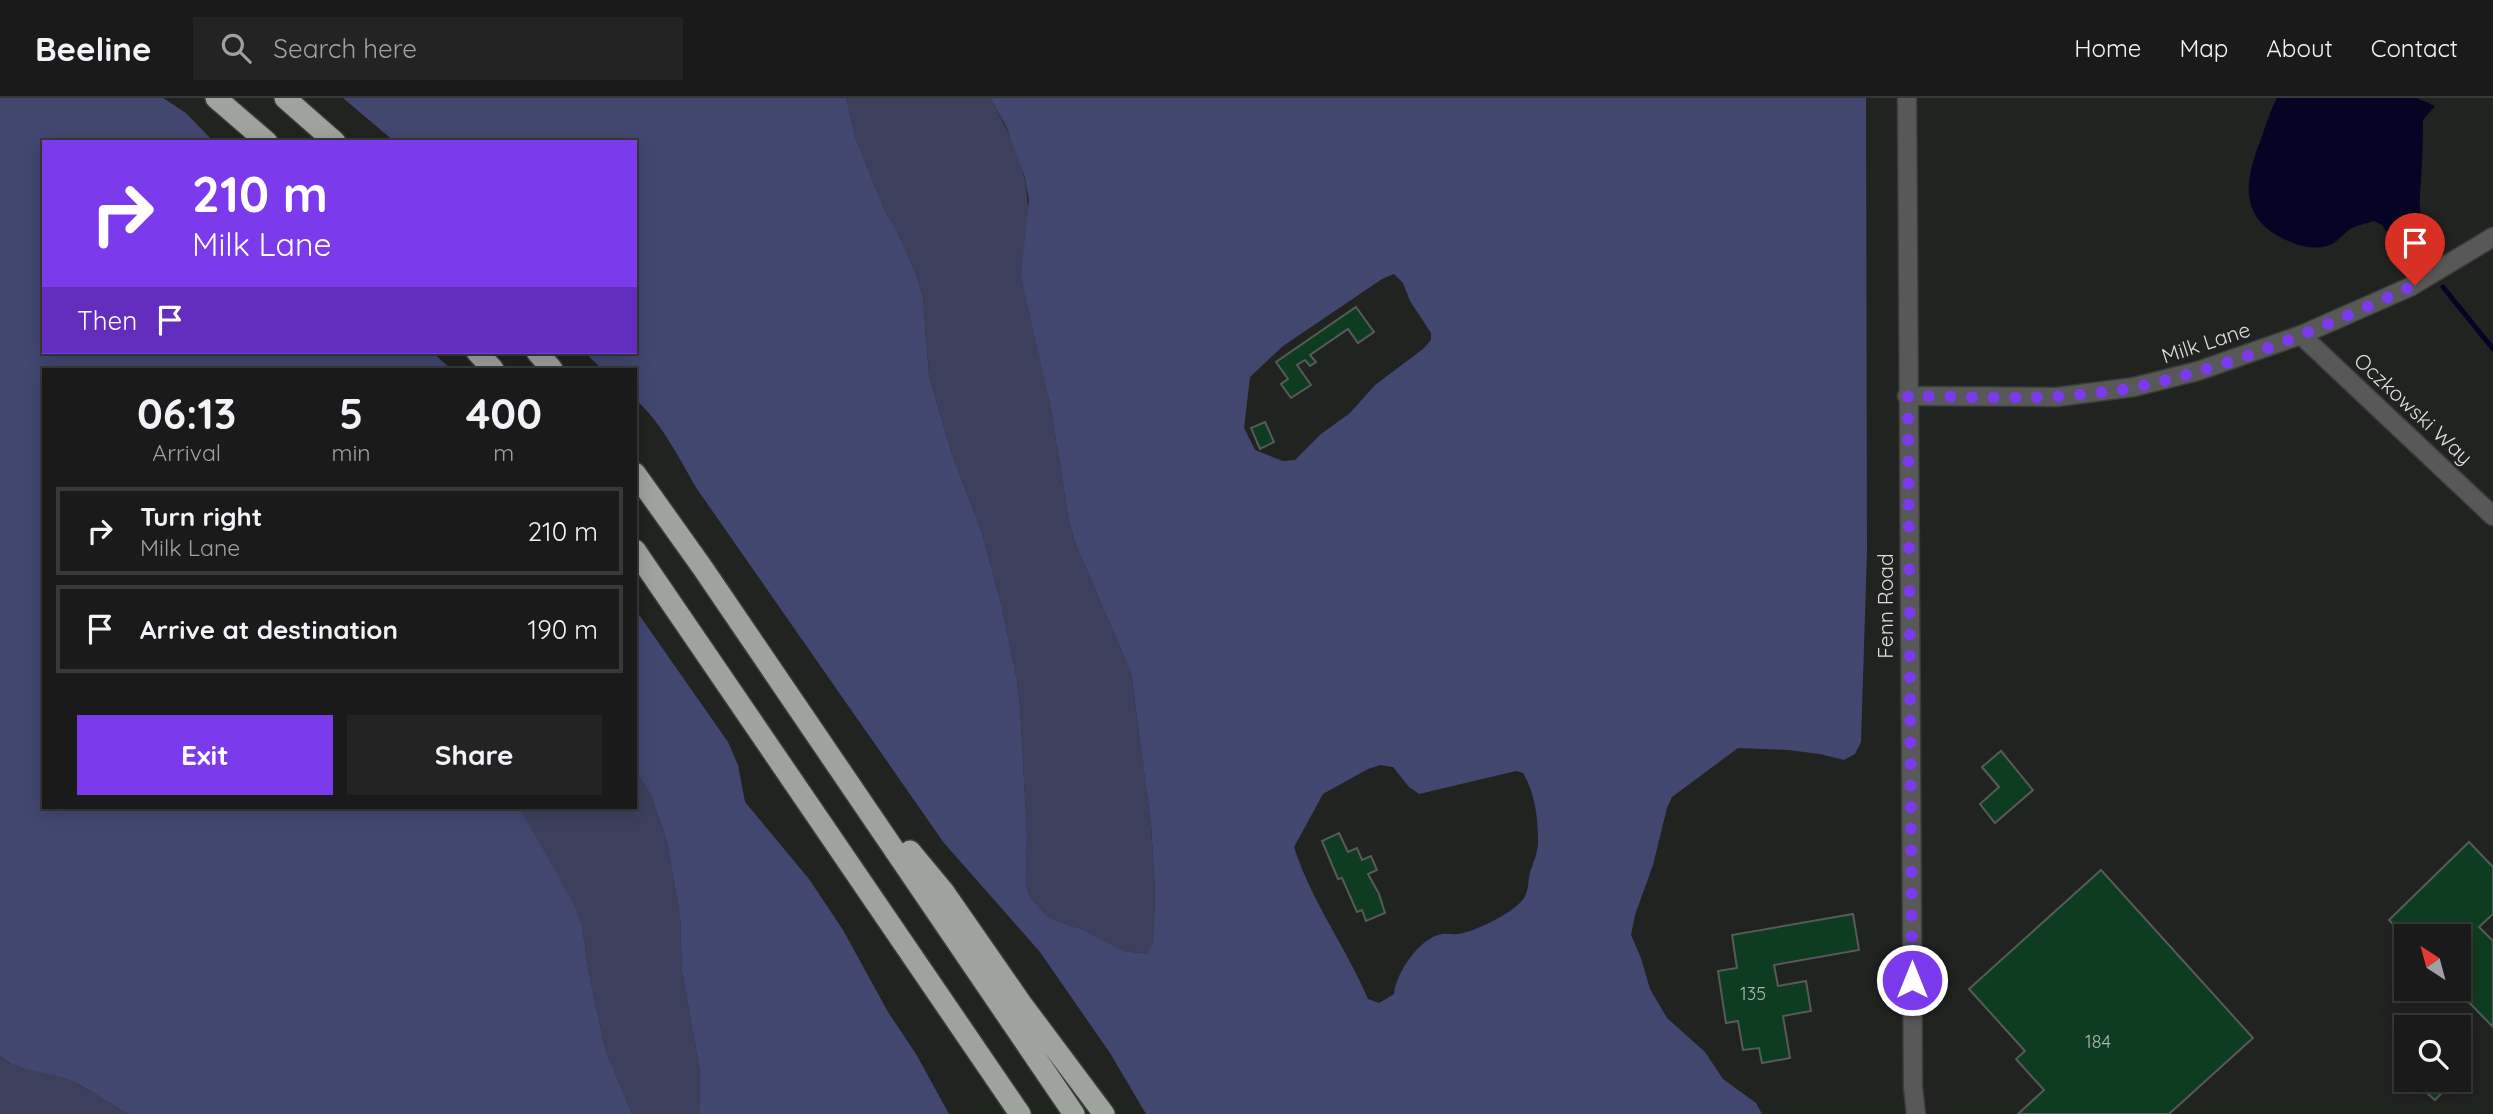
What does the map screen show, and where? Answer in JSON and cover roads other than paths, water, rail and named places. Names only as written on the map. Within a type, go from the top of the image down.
[{"type":"highway","points":[[216,98],[265,140]]},
{"type":"highway","points":[[285,98],[333,140]]},
{"type":"highway","points":[[479,354],[492,368]]},
{"type":"highway","points":[[539,354],[551,368]]},
{"type":"highway","points":[[637,476],[702,567],[1074,1114]]},
{"type":"highway","points":[[637,553],[1020,1114]]},
{"type":"highway","points":[[863,804],[936,882],[1104,1114]]},
{"type":"street","name":"Fenn Road","points":[[1908,98],[1912,1073],[1916,1114]]},
{"type":"street","name":"Milk Lane","points":[[1908,396],[2057,397],[2134,387],[2198,372],[2301,335],[2415,285],[2493,237]]},
{"type":"street","name":"Oczkowski Way","points":[[2301,335],[2493,516]]},
{"type":"waterway","points":[[2443,287],[2493,349]]}]
